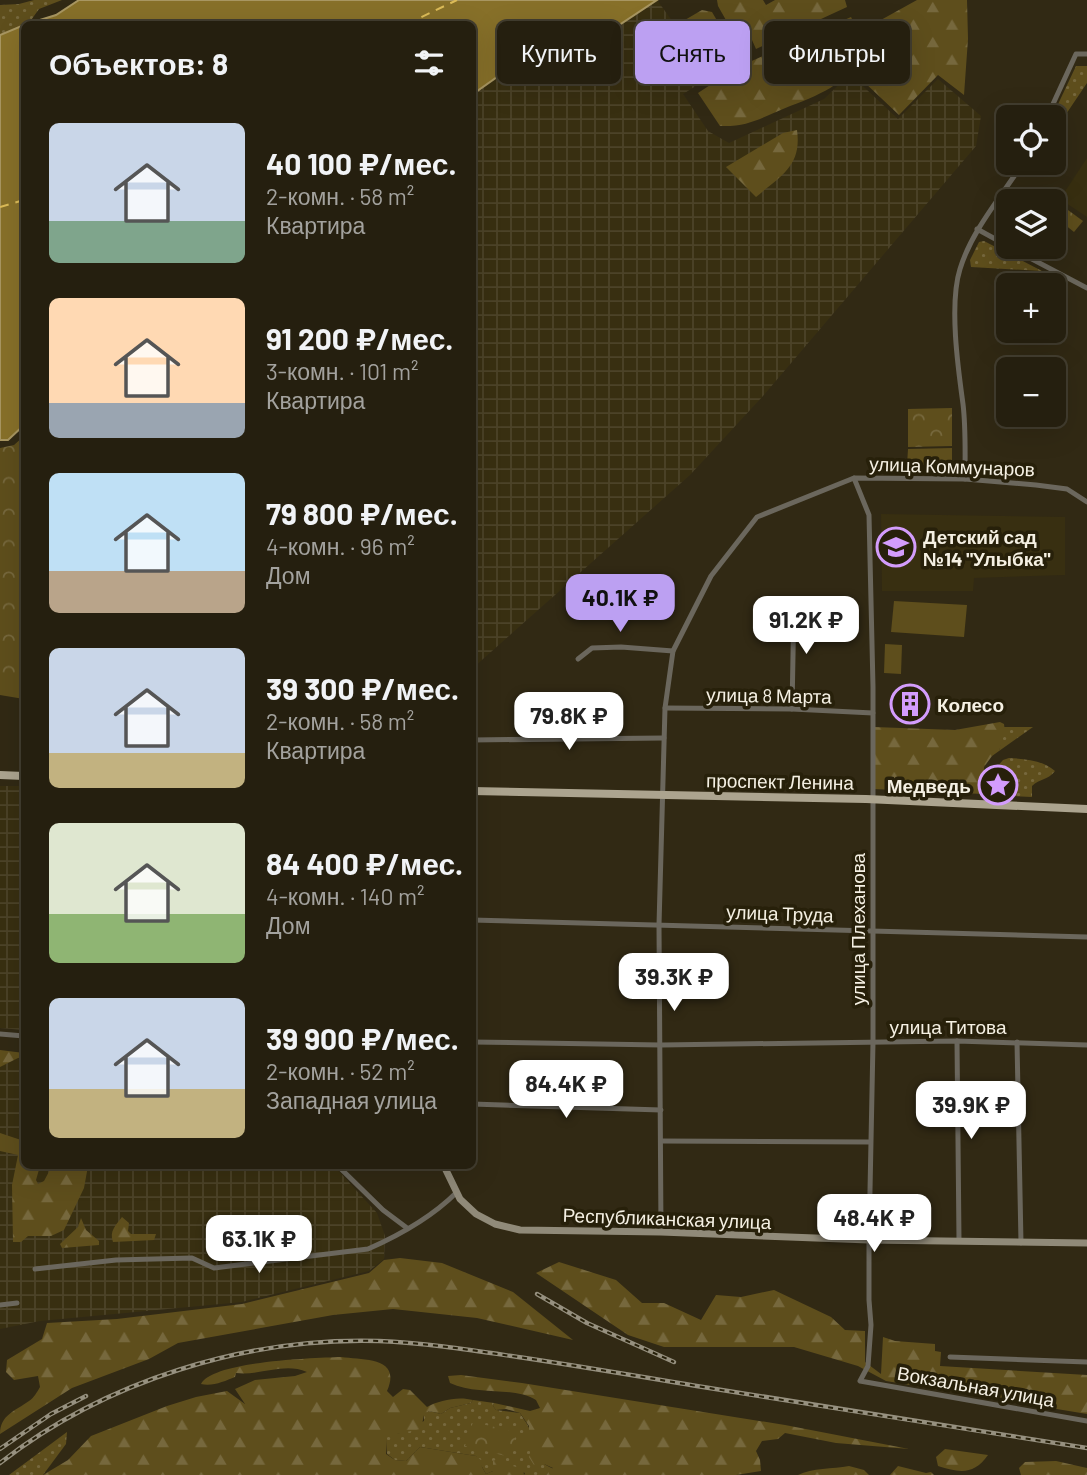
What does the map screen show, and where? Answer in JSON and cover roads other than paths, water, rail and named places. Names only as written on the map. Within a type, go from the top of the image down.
[{"type":"main road","points":[[0,775],[21,776]]},
{"type":"main road","name":"проспект Ленина","points":[[476,791],[873,799],[1087,809]]},
{"type":"street","points":[[1053,105],[1076,54],[1087,54]]},
{"type":"street","points":[[965,480],[964,418],[960,393],[955,295],[959,271],[977,229],[1015,175]]},
{"type":"street","points":[[977,229],[996,239]]},
{"type":"street","points":[[1033,259],[1087,288]]},
{"type":"street","name":"улица Коммунаров","points":[[661,1232],[659,925],[665,708],[674,651],[711,576],[757,517],[854,478],[965,480],[1068,489],[1087,502]]},
{"type":"street","name":"улица Плеханова","points":[[854,478],[869,516],[873,713],[873,1042],[869,1240],[871,1325],[868,1366],[860,1381]]},
{"type":"street","points":[[792,709],[794,602]]},
{"type":"street","points":[[578,659],[593,648],[674,651]]},
{"type":"street","name":"улица 8 Марта","points":[[665,708],[873,713]]},
{"type":"street","points":[[476,740],[664,738]]},
{"type":"street","name":"улица Труда","points":[[476,920],[1087,937]]},
{"type":"street","points":[[0,1034],[21,1036]]},
{"type":"street","points":[[957,1041],[959,1240]]},
{"type":"street","name":"улица Титова","points":[[476,1042],[661,1045],[957,1041],[1087,1045]]},
{"type":"street","points":[[1017,1042],[1021,1243]]},
{"type":"street","points":[[476,1104],[661,1110]]},
{"type":"street","points":[[661,1141],[870,1142]]},
{"type":"street","points":[[341,1169],[383,1210],[407,1228]]},
{"type":"street","name":"Республиканская улица","points":[[446,1169],[457,1192],[476,1214],[495,1224],[520,1230],[1087,1243]]},
{"type":"street","points":[[35,1269],[116,1260],[192,1258],[214,1268],[368,1249],[391,1239],[443,1206],[457,1192]]},
{"type":"street","points":[[0,1305],[17,1303]]},
{"type":"street","points":[[950,1357],[1087,1362]]},
{"type":"street","name":"Вокзальная улица","points":[[860,1381],[1087,1422]]},
{"type":"railway","points":[[537,1294],[587,1323],[674,1362]]},
{"type":"railway","points":[[0,1463],[41,1434],[85,1409],[131,1387],[179,1370],[228,1356],[278,1347],[379,1341],[434,1345],[525,1358],[1087,1448]]},
{"type":"railway","points":[[0,1449],[51,1414],[86,1396]]},
{"type":"place","name":"Детский сад №14 \"Улыбка\"","points":[[896,547]]},
{"type":"place","name":"Колесо","points":[[910,704]]},
{"type":"place","name":"Медведь","points":[[998,785]]}]
